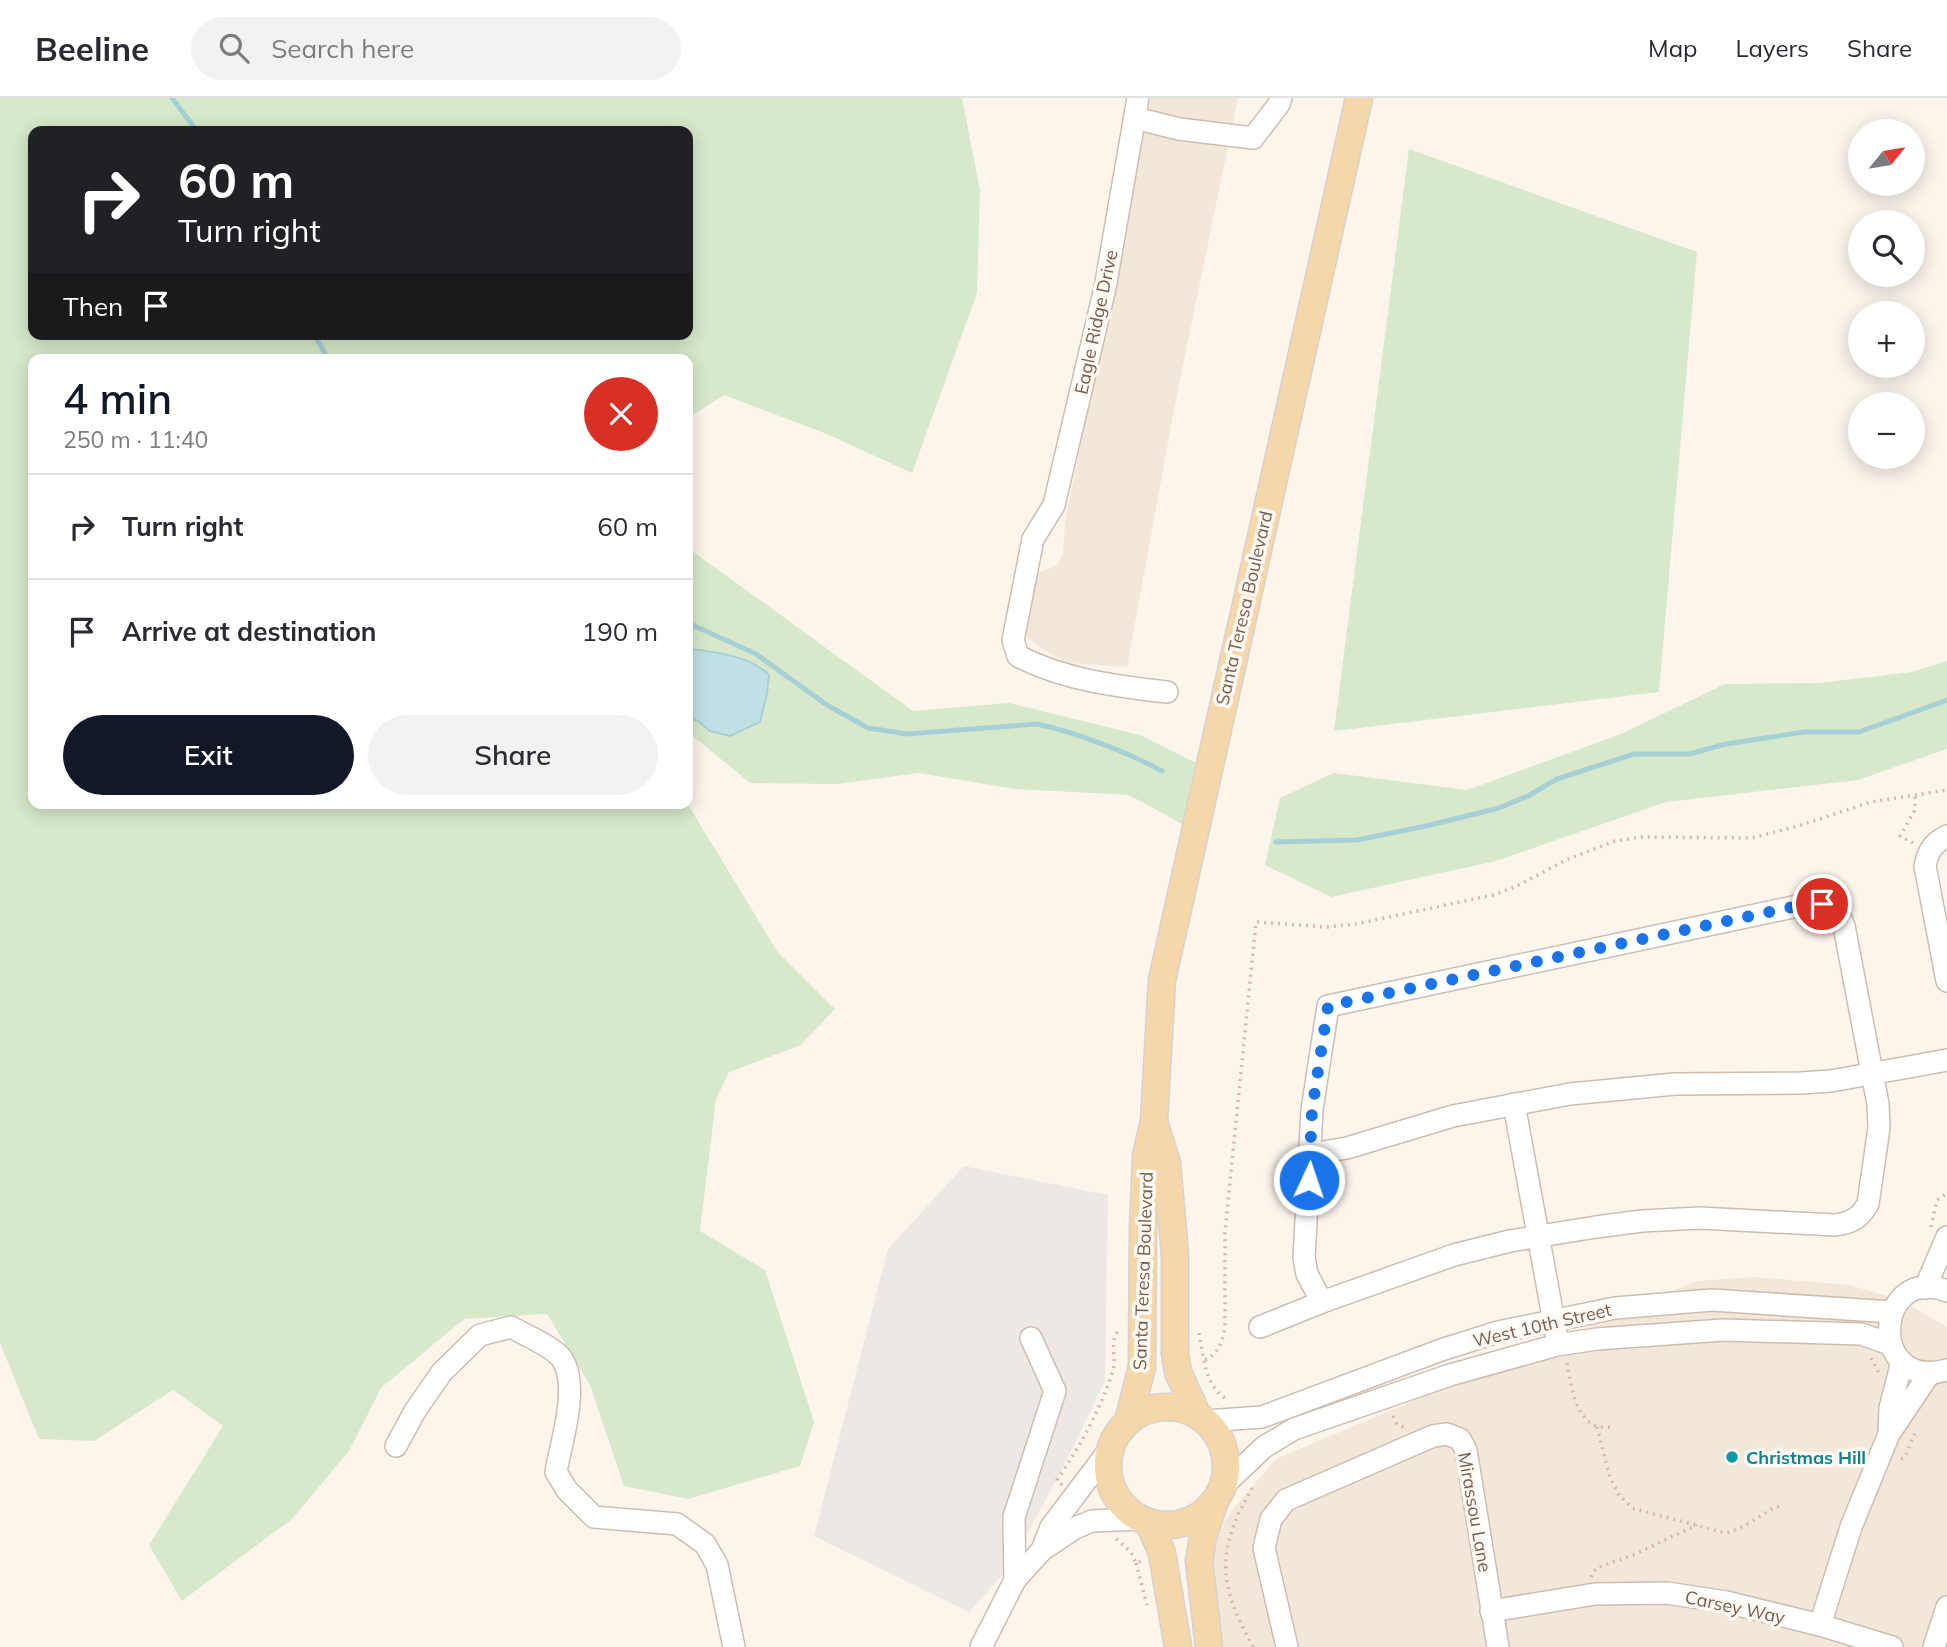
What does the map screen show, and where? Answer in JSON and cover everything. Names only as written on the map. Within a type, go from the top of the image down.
[{"type":"main road","name":"Santa Teresa Boulevard","points":[[1128,1420],[1142,1367],[1144,1192],[1146,1156],[1154,1121],[1163,980],[1359,98]]},
{"type":"main road","name":"Santa Teresa Boulevard","points":[[1154,1121],[1167,1163],[1175,1255],[1175,1353],[1178,1372],[1201,1418]]},
{"type":"main road","points":[[1209,1647],[1199,1561],[1203,1536],[1219,1494],[1226,1462],[1224,1450],[1214,1429],[1201,1418],[1177,1407],[1146,1410],[1128,1420],[1115,1437],[1110,1449],[1108,1475],[1111,1488],[1125,1509],[1144,1521],[1170,1526],[1184,1523],[1198,1517],[1219,1494]]},
{"type":"main road","points":[[1144,1521],[1162,1553],[1178,1647]]},
{"type":"street","points":[[1137,108],[1179,129],[1253,138],[1281,98]]},
{"type":"street","name":"Eagle Ridge Drive","points":[[1137,108],[1105,288],[1054,505],[1033,539],[1013,640],[1018,656],[1037,666],[1097,683],[1167,692]]},
{"type":"street","points":[[1947,836],[1935,843],[1928,853],[1925,866],[1947,981]]},
{"type":"street","points":[[1260,1327],[1454,1255],[1539,1236],[1642,1221],[1688,1219],[1835,1225],[1854,1220],[1862,1214],[1867,1204],[1879,1128],[1878,1104],[1844,926],[1839,913],[1822,904],[1807,904],[1328,1006],[1312,1110],[1304,1258],[1307,1274],[1322,1302]]},
{"type":"street","points":[[1310,1154],[1333,1152],[1453,1116],[1607,1089],[1675,1084],[1800,1083],[1873,1075],[1947,1060]]},
{"type":"street","points":[[1514,1104],[1562,1354]]},
{"type":"street","points":[[1925,1287],[1938,1234]]},
{"type":"street","points":[[1939,1371],[1921,1372],[1902,1362],[1890,1343],[1888,1333],[1892,1312],[1900,1300],[1911,1292],[1925,1287],[1947,1291]]},
{"type":"street","name":"West 10th Street","points":[[1201,1418],[1262,1417],[1441,1350],[1498,1332],[1615,1308],[1712,1300],[1892,1312]]},
{"type":"street","points":[[396,1446],[415,1411],[442,1372],[480,1335],[511,1327],[542,1345],[561,1357],[570,1381],[569,1403],[556,1472],[567,1490],[594,1517],[677,1524],[705,1544],[717,1566],[734,1647]]},
{"type":"street","name":"West 10th Street","points":[[1219,1494],[1264,1447],[1294,1429],[1450,1375],[1562,1354],[1597,1339],[1723,1330],[1861,1335],[1890,1343]]},
{"type":"street","points":[[1015,1580],[1014,1517],[1055,1391],[1031,1338]]},
{"type":"street","points":[[1889,1434],[1890,1408],[1902,1362]]},
{"type":"street","points":[[1820,1625],[1851,1527],[1889,1434],[1939,1371]]},
{"type":"street","name":"Mirassou Lane","points":[[1287,1647],[1264,1548],[1271,1519],[1286,1500],[1433,1436],[1447,1434],[1461,1439],[1466,1450],[1498,1647]]},
{"type":"street","points":[[1042,1550],[1051,1527],[1110,1449]]},
{"type":"street","points":[[981,1647],[1015,1580],[1042,1550],[1075,1528],[1092,1521],[1144,1521]]},
{"type":"street","name":"Carsey Way","points":[[1492,1611],[1595,1594],[1667,1593],[1726,1602],[1820,1625],[1892,1647]]},
{"type":"street","points":[[1934,1647],[1947,1607]]},
{"type":"path","points":[[1900,836],[1915,810],[1916,794]]},
{"type":"path","points":[[1938,1234],[1937,1200],[1947,1193]]},
{"type":"path","points":[[1068,1490],[1057,1480],[1091,1422],[1114,1368],[1116,1333],[1125,1324]]},
{"type":"path","points":[[1562,1354],[1578,1405],[1586,1419],[1597,1427],[1613,1427]]},
{"type":"path","points":[[1866,1354],[1877,1367],[1880,1383]]},
{"type":"path","points":[[1205,1360],[1209,1381],[1215,1391],[1235,1404]]},
{"type":"path","points":[[1393,1416],[1397,1424],[1409,1426]]},
{"type":"path","points":[[1597,1427],[1606,1467],[1619,1495],[1632,1508],[1725,1533],[1735,1531],[1768,1510],[1782,1505]]},
{"type":"path","points":[[1252,1647],[1234,1605],[1224,1569],[1228,1543],[1254,1485]]},
{"type":"path","points":[[1591,1578],[1599,1567],[1633,1555],[1697,1525]]},
{"type":"path","points":[[1106,1537],[1123,1544],[1136,1563],[1145,1559]]},
{"type":"shaded area","points":[[1151,98],[1238,98],[1175,404],[1127,667],[1068,663],[1025,636],[1037,573],[1057,566],[1063,554],[1065,523]]},
{"type":"shaded area","points":[[964,1166],[1108,1195],[1105,1381],[1070,1454],[1009,1568],[969,1612],[814,1536],[888,1249]]},
{"type":"shaded area","points":[[1753,1277],[1849,1285],[1901,1300],[1947,1327],[1947,1647],[1208,1647],[1204,1551],[1233,1509],[1276,1459],[1697,1281]]},
{"type":"green space","points":[[0,98],[962,98],[980,190],[977,293],[912,473],[827,434],[724,395],[693,415],[693,354],[28,354],[28,809],[691,809],[777,951],[835,1009],[801,1045],[729,1072],[716,1099],[700,1231],[765,1270],[814,1422],[800,1466],[688,1499],[624,1486],[590,1385],[547,1314],[464,1319],[381,1388],[349,1451],[292,1519],[182,1601],[149,1545],[223,1426],[173,1390],[94,1441],[39,1439],[0,1343]]},
{"type":"green space","points":[[1409,149],[1697,252],[1659,692],[1334,731]]},
{"type":"green space","points":[[693,552],[913,711],[1009,703],[1140,735],[1196,763],[1186,826],[1129,795],[1016,789],[919,773],[836,784],[750,783],[693,736]]},
{"type":"green space","points":[[1947,661],[1947,749],[1858,780],[1666,802],[1496,861],[1331,897],[1265,865],[1280,798],[1334,773],[1467,790],[1621,734],[1725,684],[1820,683],[1912,672]]},
{"type":"water","points":[[693,650],[742,659],[769,675],[760,722],[730,736],[710,731],[693,719]]},
{"type":"waterway","points":[[172,98],[193,126]]},
{"type":"waterway","points":[[317,340],[325,354]]},
{"type":"waterway","points":[[693,625],[756,654],[827,705],[868,728],[907,734],[1037,724],[1101,743],[1162,771]]},
{"type":"waterway","points":[[1276,842],[1357,840],[1426,826],[1499,808],[1528,796],[1557,779],[1634,754],[1689,754],[1726,744],[1804,732],[1859,732],[1947,700]]},
{"type":"place","name":"Christmas Hill","points":[[1732,1457]]},
{"type":"route","points":[[1309,1180],[1312,1110],[1328,1006],[1807,904],[1822,904]]}]
